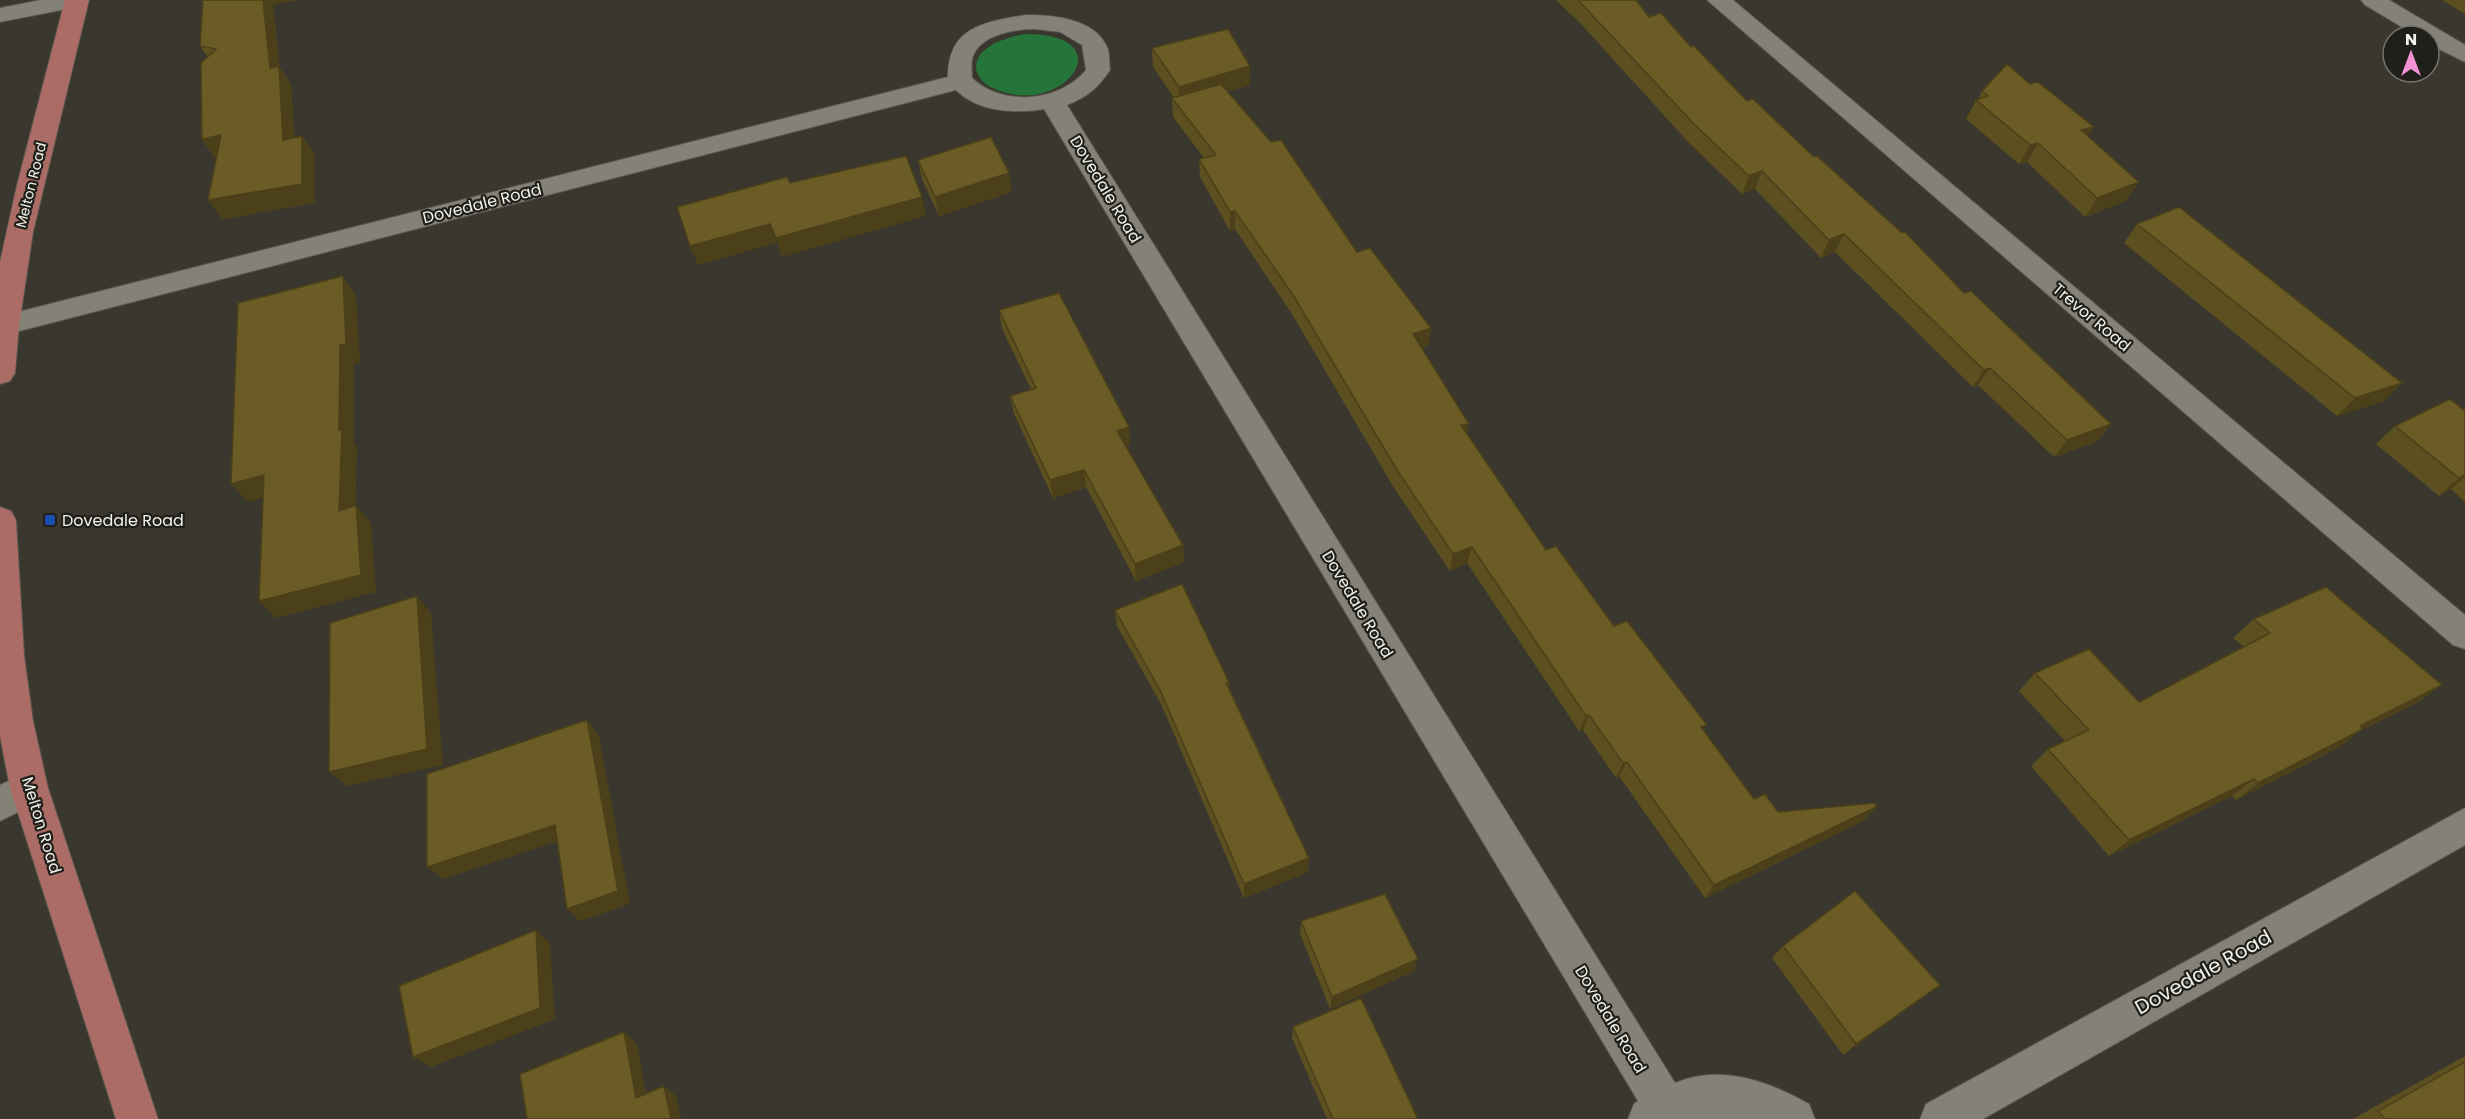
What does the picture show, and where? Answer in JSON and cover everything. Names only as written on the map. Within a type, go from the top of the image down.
[{"type":"main road","name":"Melton Road","points":[[0,373],[2,326],[16,245],[77,0]]},
{"type":"main road","name":"Melton Road","points":[[0,520],[14,796],[137,1119]]},
{"type":"street","points":[[0,15],[77,0]]},
{"type":"street","name":"Trevor Road","points":[[1719,0],[2465,635]]},
{"type":"street","points":[[2373,0],[2465,55]]},
{"type":"street","points":[[1026,22],[1048,22],[1084,34],[1095,45],[1099,57],[1097,71],[1088,83],[1072,94],[1052,101],[1008,105],[980,96],[961,81],[957,68],[960,55],[970,43],[985,32],[1026,22]]},
{"type":"street","name":"Dovedale Road","points":[[2,326],[961,81]]},
{"type":"street","name":"Dovedale Road","points":[[1052,101],[1657,1113],[1700,1095],[1740,1097],[1780,1110],[1794,1119]]},
{"type":"street","name":"Dovedale Road","points":[[1941,1119],[2465,825]]},
{"type":"green space","points":[[1025,34],[1056,38],[1073,47],[1078,60],[1073,73],[1060,85],[1041,93],[1018,95],[984,83],[976,68],[981,53],[1010,37]]},
{"type":"building","points":[[203,0],[263,0],[270,68],[279,66],[283,140],[302,136],[302,184],[208,200],[221,135],[202,139],[201,63],[216,49],[200,46]]},
{"type":"building","points":[[1578,0],[1636,0],[1649,17],[1661,13],[1691,47],[1694,46],[1747,101],[1753,99],[1814,157],[1817,156],[1902,233],[1905,232],[1964,293],[1971,291],[2111,424],[2067,440],[1990,368],[1984,370],[1844,234],[1829,240],[1762,171],[1749,176],[1695,125]]},
{"type":"building","points":[[1228,29],[1250,66],[1179,87],[1152,48]]},
{"type":"building","points":[[2007,64],[2030,84],[2038,82],[2094,127],[2081,130],[2139,182],[2097,198],[2038,143],[2030,145],[1976,100],[1988,96],[1982,91]]},
{"type":"building","points":[[1221,84],[1271,142],[1281,140],[1357,252],[1370,248],[1431,328],[1413,334],[1469,424],[1461,425],[1546,550],[1556,546],[1614,626],[1627,621],[1707,725],[1701,727],[1754,799],[1765,794],[1778,812],[1875,803],[1876,807],[1714,885],[1627,762],[1623,763],[1589,715],[1586,716],[1472,547],[1453,554],[1397,470],[1293,295],[1235,211],[1230,212],[1199,159],[1216,155],[1172,98]]},
{"type":"building","points":[[991,137],[1009,173],[935,197],[918,160]]},
{"type":"building","points":[[906,156],[922,197],[776,238],[770,224],[690,246],[677,207],[787,177],[790,183]]},
{"type":"building","points":[[2179,207],[2402,383],[2355,398],[2137,224]]},
{"type":"building","points":[[343,276],[346,344],[340,345],[339,430],[342,429],[339,511],[356,505],[361,575],[259,601],[264,475],[231,484],[238,303]]},
{"type":"building","points":[[1059,293],[1129,427],[1117,431],[1183,545],[1135,564],[1084,470],[1050,480],[1010,396],[1036,388],[999,310]]},
{"type":"building","points":[[2450,399],[2465,411],[2465,475],[2459,478],[2395,426]]},
{"type":"building","points":[[1182,584],[1309,858],[1244,884],[1160,690],[1115,610]]},
{"type":"building","points":[[2326,587],[2442,685],[2360,726],[2363,729],[2258,783],[2254,779],[2129,840],[2048,749],[2089,730],[2035,673],[2089,649],[2139,702],[2270,633],[2254,619]]},
{"type":"building","points":[[417,596],[427,749],[329,772],[330,623]]},
{"type":"building","points":[[587,720],[618,891],[567,909],[555,825],[427,867],[427,774]]},
{"type":"building","points":[[1855,891],[1940,985],[1856,1044],[1783,946]]},
{"type":"building","points":[[1385,894],[1418,959],[1332,997],[1301,921]]},
{"type":"building","points":[[536,930],[540,1008],[413,1057],[399,986]]},
{"type":"building","points":[[1361,998],[1418,1119],[1333,1119],[1293,1027]]},
{"type":"building","points":[[624,1032],[636,1098],[664,1086],[671,1119],[527,1119],[520,1074]]},
{"type":"building","points":[[2465,1062],[2465,1119],[2385,1119],[2378,1111]]},
{"type":"place","name":"Dovedale Road","points":[[50,520]]}]
